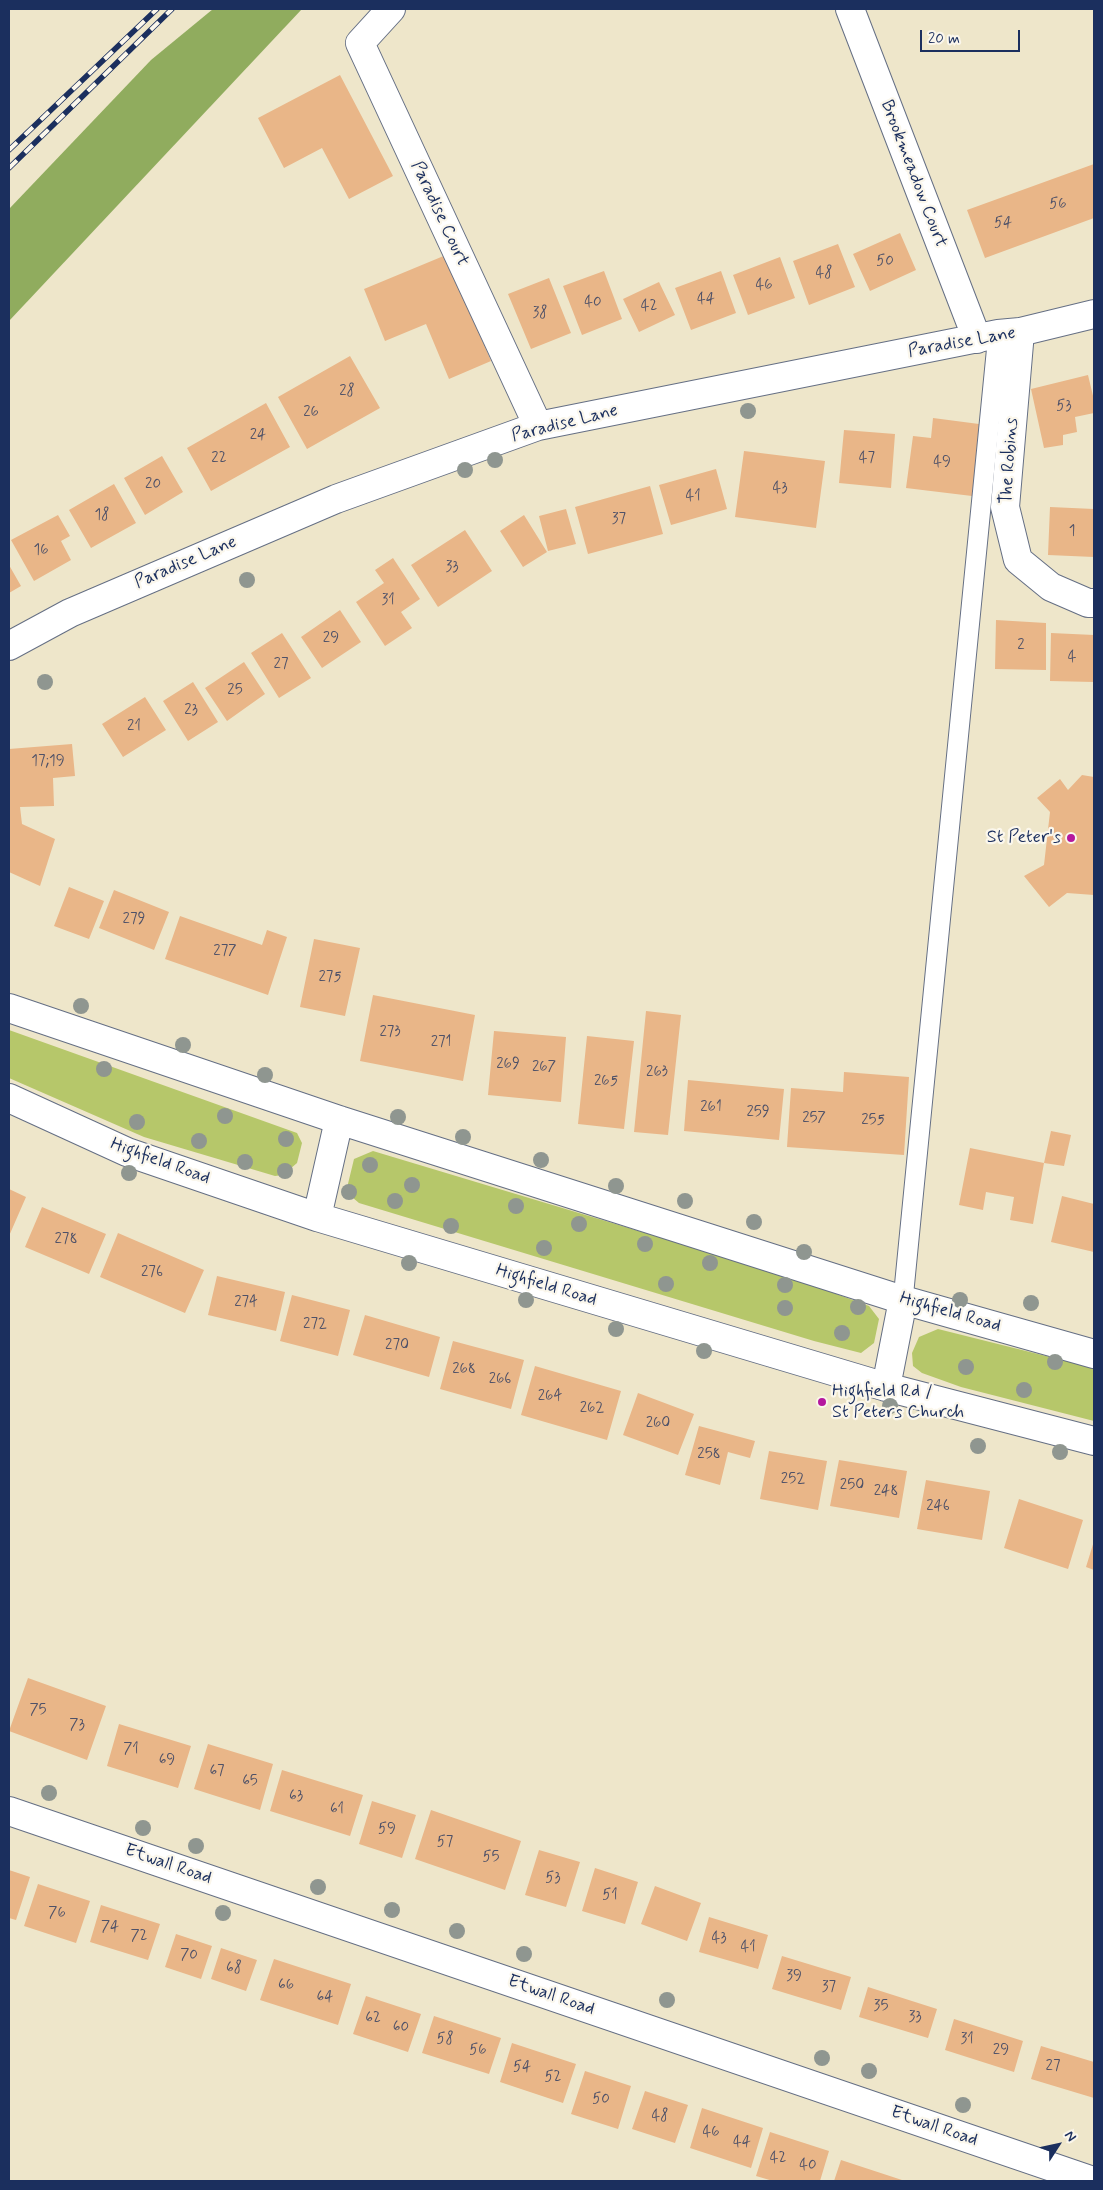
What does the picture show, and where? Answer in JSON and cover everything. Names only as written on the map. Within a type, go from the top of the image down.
[{"type":"street","name":"Paradise Court","points":[[391,9],[360,43],[538,426]]},
{"type":"street","name":"Brookmeadow Court","points":[[850,9],[998,335]]},
{"type":"street","name":"Paradise Lane","points":[[9,646],[70,614],[336,499],[538,426],[998,335],[1094,314]]},
{"type":"street","name":"The Robins","points":[[998,335],[1005,507],[1018,560],[1051,587],[1088,603],[1094,603]]},
{"type":"street","name":"Highfield Road","points":[[9,1008],[338,1120],[903,1300],[1094,1354]]},
{"type":"street","name":"Highfield Road","points":[[9,1098],[127,1152],[317,1217],[886,1388],[1094,1441]]},
{"type":"street","points":[[317,1217],[338,1120]]},
{"type":"street","points":[[886,1388],[903,1300]]},
{"type":"street","name":"Etwall Road","points":[[9,1811],[1093,2181]]},
{"type":"lane","points":[[903,1300],[998,335]]},
{"type":"green space","points":[[213,9],[302,9],[9,321],[9,209],[151,60]]},
{"type":"green space","points":[[9,1030],[297,1133],[302,1143],[297,1163],[283,1175],[275,1176],[144,1137],[9,1078]]},
{"type":"green space","points":[[373,1151],[785,1275],[869,1306],[879,1319],[874,1343],[861,1353],[814,1341],[359,1203],[346,1192],[354,1159]]},
{"type":"green space","points":[[938,1329],[1094,1368],[1094,1421],[961,1387],[922,1373],[913,1366],[912,1353],[919,1337]]},
{"type":"building","points":[[340,75],[393,176],[349,199],[322,148],[284,168],[258,118]]},
{"type":"building","points":[[1094,164],[1094,218],[985,258],[967,210]]},
{"type":"building","points":[[900,233],[916,270],[870,291],[853,254]]},
{"type":"building","points":[[838,244],[855,287],[809,305],[793,261]]},
{"type":"building","points":[[446,255],[491,361],[449,379],[426,324],[385,341],[364,289]]},
{"type":"building","points":[[780,257],[795,298],[748,315],[733,275]]},
{"type":"building","points":[[604,271],[622,319],[582,335],[563,286]]},
{"type":"building","points":[[721,271],[736,313],[691,330],[675,288]]},
{"type":"building","points":[[549,278],[571,333],[531,349],[508,294]]},
{"type":"building","points":[[659,282],[675,315],[639,332],[623,299]]},
{"type":"building","points":[[350,356],[380,408],[307,449],[278,397]]},
{"type":"building","points":[[1088,375],[1094,400],[1094,413],[1075,417],[1077,432],[1063,435],[1063,445],[1044,448],[1031,389]]},
{"type":"building","points":[[266,403],[290,447],[211,491],[187,448]]},
{"type":"building","points":[[933,418],[979,424],[972,496],[906,488],[913,436],[931,438]]},
{"type":"building","points":[[844,430],[895,434],[891,488],[839,483]]},
{"type":"building","points":[[744,451],[825,461],[816,528],[735,517]]},
{"type":"building","points":[[162,456],[183,492],[145,515],[124,478]]},
{"type":"building","points":[[716,469],[727,509],[671,525],[659,485]]},
{"type":"building","points":[[114,484],[136,523],[91,548],[69,510]]},
{"type":"building","points":[[650,486],[663,534],[588,554],[575,507]]},
{"type":"building","points":[[1050,507],[1094,509],[1094,557],[1048,555]]},
{"type":"building","points":[[566,509],[576,544],[548,551],[539,516]]},
{"type":"building","points":[[58,515],[70,536],[61,541],[71,560],[34,581],[11,540]]},
{"type":"building","points":[[524,515],[547,552],[523,567],[500,531]]},
{"type":"building","points":[[465,530],[492,571],[438,607],[411,565]]},
{"type":"building","points":[[393,558],[420,599],[401,612],[412,628],[385,646],[356,602],[384,583],[375,570]]},
{"type":"building","points":[[9,565],[21,586],[9,593]]},
{"type":"building","points":[[340,610],[361,642],[322,668],[301,637]]},
{"type":"building","points":[[996,620],[1046,623],[1046,670],[995,669]]},
{"type":"building","points":[[282,633],[311,678],[279,698],[251,653]]},
{"type":"building","points":[[1051,633],[1094,635],[1094,682],[1050,681]]},
{"type":"building","points":[[244,662],[265,694],[227,721],[205,688]]},
{"type":"building","points":[[193,682],[218,722],[188,741],[163,701]]},
{"type":"building","points":[[145,697],[166,730],[123,757],[102,724]]},
{"type":"building","points":[[72,744],[75,776],[53,778],[54,806],[20,807],[22,824],[55,839],[40,886],[9,872],[9,749]]},
{"type":"building","name":"St Peter's","points":[[1082,775],[1094,777],[1094,895],[1067,893],[1049,907],[1024,876],[1044,865],[1050,812],[1037,798],[1060,779],[1068,790]]},
{"type":"building","points":[[69,887],[104,901],[89,939],[54,926]]},
{"type":"building","points":[[114,890],[169,912],[154,950],[99,928]]},
{"type":"building","points":[[180,916],[262,945],[267,930],[287,937],[268,995],[165,959]]},
{"type":"building","points":[[314,939],[360,948],[345,1016],[300,1007]]},
{"type":"building","points":[[373,995],[475,1015],[463,1081],[360,1061]]},
{"type":"building","points":[[646,1011],[681,1015],[668,1135],[634,1132]]},
{"type":"building","points":[[494,1031],[566,1037],[561,1102],[488,1095]]},
{"type":"building","points":[[587,1036],[634,1041],[624,1129],[578,1124]]},
{"type":"building","points":[[844,1072],[909,1077],[904,1155],[787,1147],[791,1088],[843,1092]]},
{"type":"building","points":[[688,1080],[784,1089],[779,1140],[684,1131]]},
{"type":"building","points":[[1051,1131],[1071,1135],[1064,1166],[1044,1163]]},
{"type":"building","points":[[970,1148],[1044,1163],[1033,1224],[1010,1220],[1014,1197],[986,1192],[983,1210],[959,1205]]},
{"type":"building","points":[[9,1189],[26,1197],[9,1236]]},
{"type":"building","points":[[1062,1196],[1094,1204],[1094,1252],[1051,1242]]},
{"type":"building","points":[[42,1207],[106,1234],[89,1274],[25,1247]]},
{"type":"building","points":[[118,1233],[204,1270],[185,1313],[100,1277]]},
{"type":"building","points":[[217,1276],[285,1292],[276,1331],[208,1315]]},
{"type":"building","points":[[292,1295],[350,1310],[338,1356],[280,1341]]},
{"type":"building","points":[[365,1315],[440,1337],[429,1377],[353,1355]]},
{"type":"building","points":[[453,1341],[524,1360],[511,1409],[440,1389]]},
{"type":"building","points":[[535,1366],[621,1391],[607,1440],[521,1415]]},
{"type":"building","points":[[638,1393],[694,1414],[678,1455],[623,1435]]},
{"type":"building","points":[[699,1426],[755,1441],[750,1458],[728,1452],[720,1485],[685,1475]]},
{"type":"building","points":[[769,1451],[827,1461],[818,1510],[760,1499]]},
{"type":"building","points":[[839,1460],[907,1471],[899,1518],[830,1506]]},
{"type":"building","points":[[926,1480],[990,1491],[982,1540],[917,1529]]},
{"type":"building","points":[[1019,1499],[1083,1520],[1068,1569],[1004,1548]]},
{"type":"building","points":[[1094,1541],[1094,1570],[1086,1567]]},
{"type":"building","points":[[28,1678],[106,1706],[87,1760],[9,1731]]},
{"type":"building","points":[[119,1724],[191,1746],[178,1788],[107,1766]]},
{"type":"building","points":[[208,1744],[273,1764],[260,1810],[194,1789]]},
{"type":"building","points":[[282,1770],[363,1795],[350,1836],[270,1811]]},
{"type":"building","points":[[372,1801],[416,1815],[402,1858],[359,1844]]},
{"type":"building","points":[[431,1810],[521,1841],[505,1890],[415,1859]]},
{"type":"building","points":[[539,1850],[580,1862],[566,1907],[525,1895]]},
{"type":"building","points":[[595,1868],[638,1882],[625,1924],[582,1911]]},
{"type":"building","points":[[9,1870],[30,1877],[16,1920],[9,1918]]},
{"type":"building","points":[[38,1884],[90,1901],[76,1943],[24,1926]]},
{"type":"building","points":[[655,1886],[701,1903],[687,1941],[641,1924]]},
{"type":"building","points":[[101,1905],[160,1924],[148,1960],[90,1942]]},
{"type":"building","points":[[709,1917],[768,1935],[758,1969],[699,1952]]},
{"type":"building","points":[[176,1934],[212,1946],[201,1979],[165,1967]]},
{"type":"building","points":[[221,1948],[257,1960],[246,1991],[211,1979]]},
{"type":"building","points":[[782,1956],[851,1977],[841,2010],[772,1989]]},
{"type":"building","points":[[274,1959],[351,1984],[338,2025],[260,2000]]},
{"type":"building","points":[[868,1987],[937,2009],[928,2038],[859,2017]]},
{"type":"building","points":[[366,1996],[421,2014],[408,2052],[353,2034]]},
{"type":"building","points":[[434,2016],[501,2038],[489,2074],[422,2053]]},
{"type":"building","points":[[954,2019],[1023,2041],[1014,2072],[945,2050]]},
{"type":"building","points":[[512,2043],[576,2064],[563,2103],[500,2082]]},
{"type":"building","points":[[1041,2046],[1094,2062],[1094,2098],[1031,2079]]},
{"type":"building","points":[[585,2071],[631,2086],[618,2129],[571,2114]]},
{"type":"building","points":[[645,2091],[688,2105],[675,2143],[632,2129]]},
{"type":"building","points":[[702,2108],[763,2128],[751,2168],[690,2148]]},
{"type":"building","points":[[770,2132],[829,2151],[820,2181],[773,2181],[756,2176]]},
{"type":"building","points":[[841,2160],[902,2180],[834,2181]]},
{"type":"railway","points":[[9,150],[157,9]]},
{"type":"railway","points":[[9,168],[172,9]]},
{"type":"place","name":"St Peter's","points":[[1071,838]]},
{"type":"place","name":"Highfield Rd / St Peters Church","points":[[822,1402]]}]
